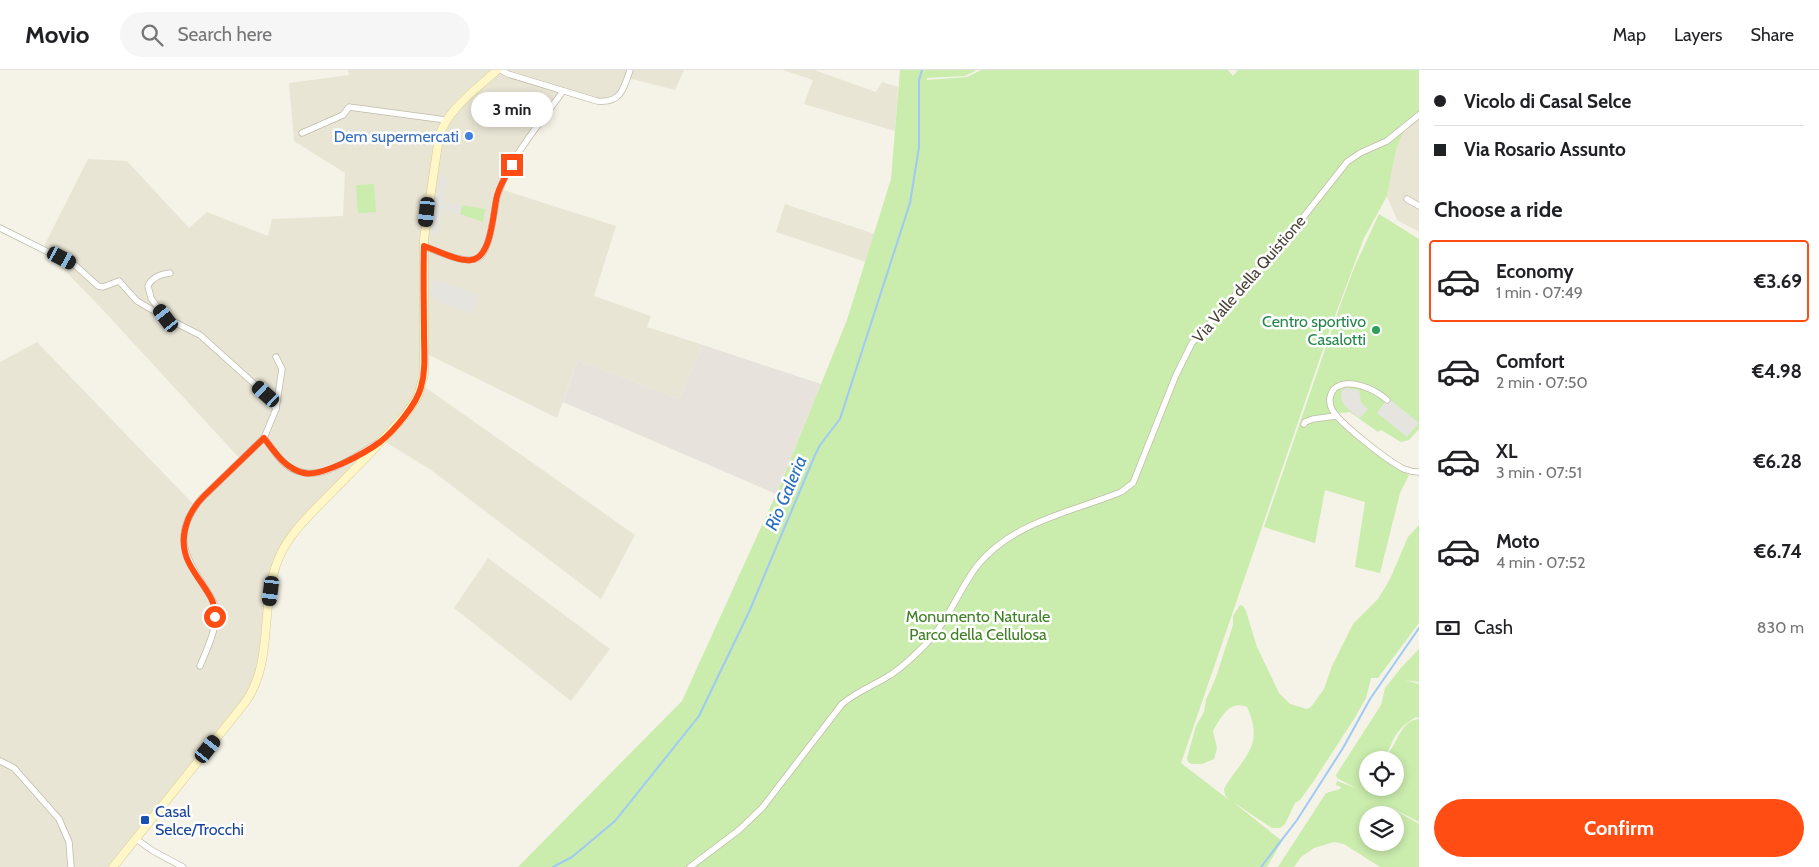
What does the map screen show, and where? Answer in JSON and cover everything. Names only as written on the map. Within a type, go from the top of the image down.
[{"type":"main road","points":[[113,867],[244,704],[252,691],[261,666],[274,573],[284,546],[299,526],[380,442],[412,406],[418,396],[423,380],[424,364],[424,246],[438,142],[446,120],[497,70]]},
{"type":"street","points":[[502,70],[508,74],[597,101],[611,101],[620,94],[630,70]]},
{"type":"street","points":[[424,246],[464,260],[474,260],[482,256],[490,233],[497,195],[504,179],[563,91]]},
{"type":"street","points":[[302,133],[343,116],[349,107],[446,120]]},
{"type":"street","name":"Via Valle della Quistione","points":[[690,867],[739,830],[762,808],[842,704],[857,693],[889,676],[932,638],[947,616],[964,584],[991,551],[1031,525],[1121,492],[1133,484],[1179,367],[1192,343],[1286,239],[1347,162],[1360,153],[1387,141],[1419,115]]},
{"type":"street","points":[[1407,199],[1419,206]]},
{"type":"street","points":[[0,228],[74,264],[98,286],[103,287],[119,281],[134,299],[200,335],[266,394],[276,409]]},
{"type":"street","points":[[166,318],[151,298],[148,286],[158,276],[170,273]]},
{"type":"street","points":[[200,666],[211,637],[215,610],[212,598],[187,558],[183,544],[185,530],[193,509],[201,499],[264,438],[276,409],[282,373],[281,365],[276,356]]},
{"type":"street","points":[[1386,400],[1380,394],[1356,385],[1340,385],[1332,392],[1330,398],[1331,408],[1336,416],[1402,468],[1419,472]]},
{"type":"street","points":[[1304,424],[1313,419],[1336,416]]},
{"type":"street","points":[[264,438],[284,463],[308,473],[328,470],[380,442]]},
{"type":"street","points":[[0,761],[14,768],[59,819],[68,839],[71,867]]},
{"type":"street","points":[[136,839],[153,851],[183,867]]},
{"type":"shaded area","points":[[348,70],[684,70],[675,90],[628,78],[615,99],[602,101],[563,91],[530,135],[500,189],[616,226],[594,296],[651,316],[647,327],[703,345],[679,399],[578,360],[557,418],[425,353],[422,385],[635,535],[601,599],[431,470],[382,440],[284,546],[273,580],[258,676],[244,704],[113,867],[0,867],[0,362],[37,342],[195,506],[242,461],[43,248],[88,159],[127,161],[189,228],[207,212],[268,236],[272,219],[343,216],[345,173],[294,141],[289,83],[349,75]]},
{"type":"shaded area","points":[[783,70],[814,70],[876,92],[882,82],[898,87],[895,131],[804,104],[813,80]]},
{"type":"shaded area","points":[[1419,112],[1419,232],[1397,220],[1387,196],[1396,150],[1406,124]]},
{"type":"shaded area","points":[[439,175],[447,177],[443,203],[462,205],[460,214],[442,209],[439,230],[430,237]]},
{"type":"shaded area","points":[[785,204],[875,234],[866,262],[776,232]]},
{"type":"shaded area","points":[[431,278],[479,295],[472,314],[432,299]]},
{"type":"shaded area","points":[[703,345],[821,384],[776,494],[563,402],[578,360],[679,399]]},
{"type":"shaded area","points":[[1346,388],[1359,390],[1361,402],[1368,409],[1360,418],[1342,402],[1341,392]]},
{"type":"shaded area","points":[[1388,398],[1419,423],[1407,437],[1377,413]]},
{"type":"shaded area","points":[[488,558],[610,649],[571,701],[454,608]]},
{"type":"green space","name":"Monumento Naturale Parco della Cellulosa","points":[[900,70],[977,70],[965,76],[927,78],[927,80],[967,77],[981,70],[1228,70],[1233,76],[1238,70],[1419,70],[1419,112],[1406,125],[1396,150],[1387,196],[1364,238],[1329,332],[1181,763],[1229,800],[1225,795],[1224,789],[1253,743],[1252,721],[1247,707],[1241,705],[1230,708],[1219,721],[1213,731],[1217,748],[1214,759],[1202,764],[1191,764],[1187,758],[1196,726],[1204,712],[1206,700],[1216,677],[1233,625],[1233,616],[1240,605],[1246,611],[1257,647],[1279,693],[1290,704],[1307,709],[1311,707],[1324,689],[1332,666],[1353,624],[1378,599],[1390,579],[1408,537],[1419,525],[1419,623],[1378,678],[1371,678],[1366,698],[1354,719],[1313,782],[1300,800],[1295,803],[1285,824],[1280,828],[1272,828],[1233,802],[1282,841],[1267,867],[518,867],[682,701],[778,490],[847,320],[891,179]]},
{"type":"green space","points":[[374,184],[376,212],[358,213],[356,185]]},
{"type":"green space","points":[[462,205],[485,209],[483,222],[460,214]]},
{"type":"green space","points":[[1379,214],[1419,239],[1419,429],[1409,440],[1401,442],[1381,430],[1378,432],[1350,412],[1332,414],[1355,437],[1409,475],[1400,493],[1380,573],[1355,567],[1365,502],[1325,490],[1315,543],[1264,527],[1340,306],[1354,268]]},
{"type":"green space","points":[[1419,649],[1419,682],[1405,680],[1419,684],[1419,718],[1416,717],[1406,723],[1396,735],[1388,751],[1359,751],[1359,796],[1404,796],[1404,751],[1390,751],[1402,729],[1412,721],[1419,719],[1419,822],[1404,814],[1404,806],[1389,806],[1383,803],[1388,806],[1359,806],[1359,851],[1404,851],[1404,815],[1419,824],[1419,867],[1380,867],[1344,844],[1334,842],[1314,848],[1301,857],[1294,867],[1278,867],[1326,793],[1340,789],[1341,787],[1336,785],[1337,781],[1356,788],[1337,778],[1336,775],[1381,705],[1385,688]]},
{"type":"waterway","name":"Rio Galeria","points":[[553,867],[572,857],[615,821],[699,716],[749,612],[815,455],[820,445],[840,419],[910,203],[919,147],[919,80],[922,70]]},
{"type":"waterway","points":[[1261,867],[1297,820],[1343,748],[1370,699],[1419,628]]},
{"type":"place","name":"Dem supermercati","points":[[469,136]]},
{"type":"place","name":"Centro sportivo Casalotti","points":[[1376,330]]},
{"type":"place","name":"Casal Selce/Trocchi","points":[[145,820]]},
{"type":"route","points":[[215,617],[212,598],[188,562],[184,549],[183,537],[189,517],[195,506],[264,438],[281,460],[290,467],[304,473],[318,473],[328,470],[380,442],[403,418],[418,396],[424,374],[424,246],[464,260],[474,260],[482,256],[490,233],[497,195],[512,165]]}]
